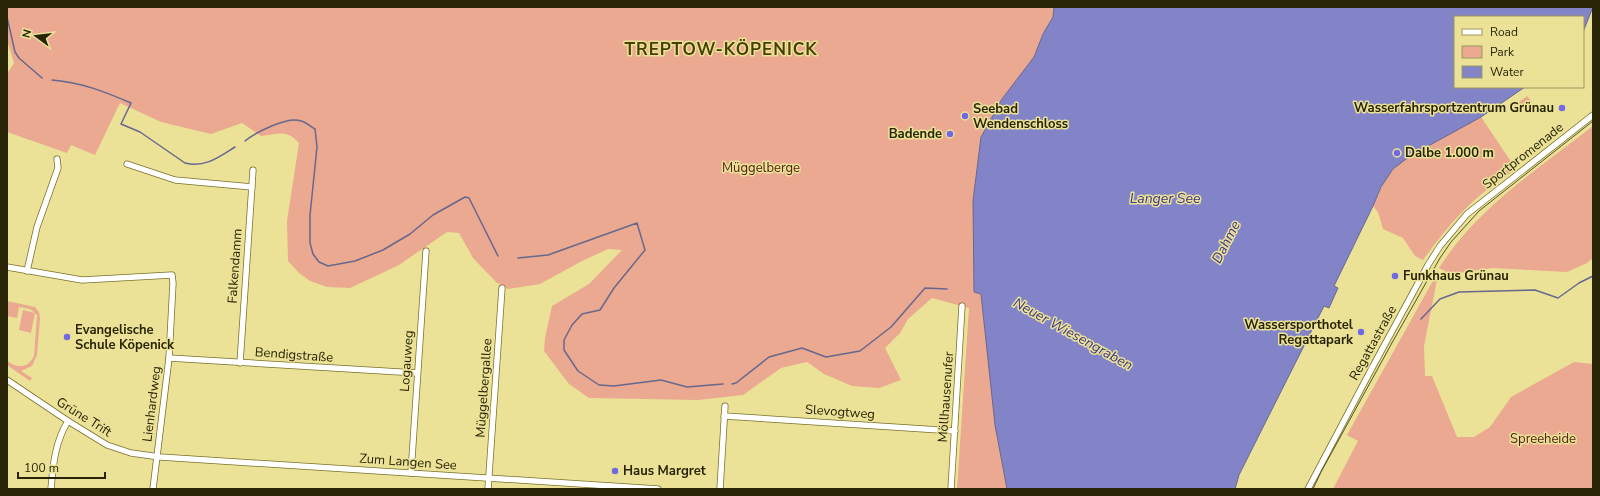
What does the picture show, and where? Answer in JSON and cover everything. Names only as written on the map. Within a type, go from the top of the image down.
[{"type":"street","name":"Sportpromenade","points":[[1467,214],[1593,115]]},
{"type":"street","points":[[7,266],[27,271],[37,227],[58,168],[57,159]]},
{"type":"street","points":[[127,164],[175,180],[252,187]]},
{"type":"street","name":"Falkendamm","points":[[240,362],[253,170]]},
{"type":"street","name":"Regattastraße","points":[[1308,489],[1429,263],[1451,232],[1467,214]]},
{"type":"street","name":"Logauweg","points":[[411,473],[426,251]]},
{"type":"street","name":"Lienhardweg","points":[[27,271],[82,280],[172,275],[169,358],[153,489]]},
{"type":"street","name":"Müggelbergallee","points":[[488,489],[502,288]]},
{"type":"street","name":"Möllhausenufer","points":[[951,489],[962,306]]},
{"type":"street","name":"Bendigstraße","points":[[169,358],[417,373]]},
{"type":"street","name":"Grüne Trift","points":[[7,380],[68,421],[114,448],[131,453],[156,456]]},
{"type":"street","points":[[720,489],[725,406]]},
{"type":"street","name":"Slevogtweg","points":[[724,416],[955,430]]},
{"type":"street","points":[[51,489],[56,450],[63,429],[68,421]]},
{"type":"street","name":"Zum Langen See","points":[[156,456],[658,489]]},
{"type":"green space","name":"Müggelberge","points":[[7,7],[1054,7],[1053,17],[1043,34],[1034,57],[1002,99],[981,137],[974,199],[974,291],[981,294],[995,425],[1007,489],[957,489],[969,308],[932,298],[908,319],[900,333],[885,348],[901,380],[879,388],[852,386],[824,374],[807,362],[781,368],[743,395],[698,400],[589,398],[569,384],[544,351],[545,338],[552,306],[589,284],[622,250],[608,249],[582,261],[540,284],[508,289],[496,282],[473,258],[459,233],[447,232],[399,265],[350,288],[327,287],[310,281],[299,273],[288,261],[287,221],[299,143],[295,139],[286,134],[261,136],[242,123],[211,134],[161,122],[120,103],[95,155],[71,145],[67,153],[7,132],[7,74],[14,63],[7,40]]},
{"type":"green space","points":[[1527,96],[1532,102],[1519,113],[1514,106]]},
{"type":"green space","points":[[1481,117],[1516,169],[1470,204],[1435,243],[1423,260],[1415,256],[1403,238],[1383,229],[1378,212],[1373,206],[1387,177],[1403,161],[1435,140]]},
{"type":"green space","points":[[1593,126],[1593,258],[1587,263],[1567,272],[1492,268],[1451,274],[1439,268],[1454,246],[1490,208],[1530,174]]},
{"type":"green space","name":"Spreeheide","points":[[1439,270],[1424,346],[1425,376],[1432,376],[1457,437],[1474,437],[1490,427],[1511,397],[1574,362],[1593,364],[1593,489],[1333,489],[1358,441],[1347,435]]},
{"type":"green space","points":[[7,301],[35,307],[39,312],[40,318],[37,355],[32,366],[21,371],[32,378],[30,381],[7,365],[7,361],[18,366],[22,366],[32,360],[34,356],[37,315],[30,309],[19,307],[17,318],[7,316]]},
{"type":"green space","points":[[23,310],[35,313],[31,333],[19,330]]},
{"type":"water","name":"Langer See","points":[[1054,7],[1593,7],[1584,30],[1584,16],[1454,16],[1454,88],[1524,88],[1481,117],[1410,156],[1393,169],[1381,187],[1334,286],[1338,288],[1329,308],[1324,306],[1239,475],[1235,489],[1007,489],[995,425],[981,294],[974,292],[973,201],[981,137],[1002,99],[1034,57],[1043,34],[1053,17]]},
{"type":"waterway","points":[[7,17],[15,52],[19,58],[42,78]]},
{"type":"waterway","points":[[52,80],[93,88],[131,103],[121,124],[140,132],[185,163],[199,164],[212,161],[235,147]]},
{"type":"waterway","points":[[245,141],[264,129],[288,121],[295,120],[307,123],[315,129],[317,147],[310,215],[310,243],[313,254],[319,262],[328,266],[355,261],[383,250],[410,234],[433,215],[465,197],[469,198],[498,256]]},
{"type":"waterway","points":[[518,258],[548,255],[637,223],[645,250],[614,288],[600,310],[582,314],[572,325],[564,340],[564,350],[578,371],[599,385],[614,386],[661,380],[687,387],[723,384]]},
{"type":"waterway","points":[[1421,319],[1440,299],[1459,292],[1535,290],[1558,298],[1579,283],[1593,276]]},
{"type":"waterway","points":[[732,384],[736,383],[769,357],[802,348],[826,357],[860,351],[891,327],[925,288],[947,289]]},
{"type":"tram line","points":[[1313,489],[1393,341],[1440,258],[1451,242],[1479,211],[1593,121]]},
{"type":"place","name":"Wasserfahrsportzentrum Grünau","points":[[1562,108]]},
{"type":"place","name":"Seebad Wendenschloss","points":[[965,116]]},
{"type":"place","name":"Badende","points":[[950,134]]},
{"type":"place","name":"Dalbe 1.000 m","points":[[1397,153]]},
{"type":"place","name":"Funkhaus Grünau","points":[[1395,276]]},
{"type":"place","name":"Wassersporthotel Regattapark","points":[[1361,332]]},
{"type":"place","name":"Evangelische Schule Köpenick","points":[[67,337]]},
{"type":"place","name":"Haus Margret","points":[[615,471]]},
{"type":"district","name":"TREPTOW-KÖPENICK","points":[[721,49]]},
{"type":"water label","name":"Dahme","points":[[1226,242]]},
{"type":"water label","name":"Neuer Wiesengraben","points":[[1073,334]]}]
